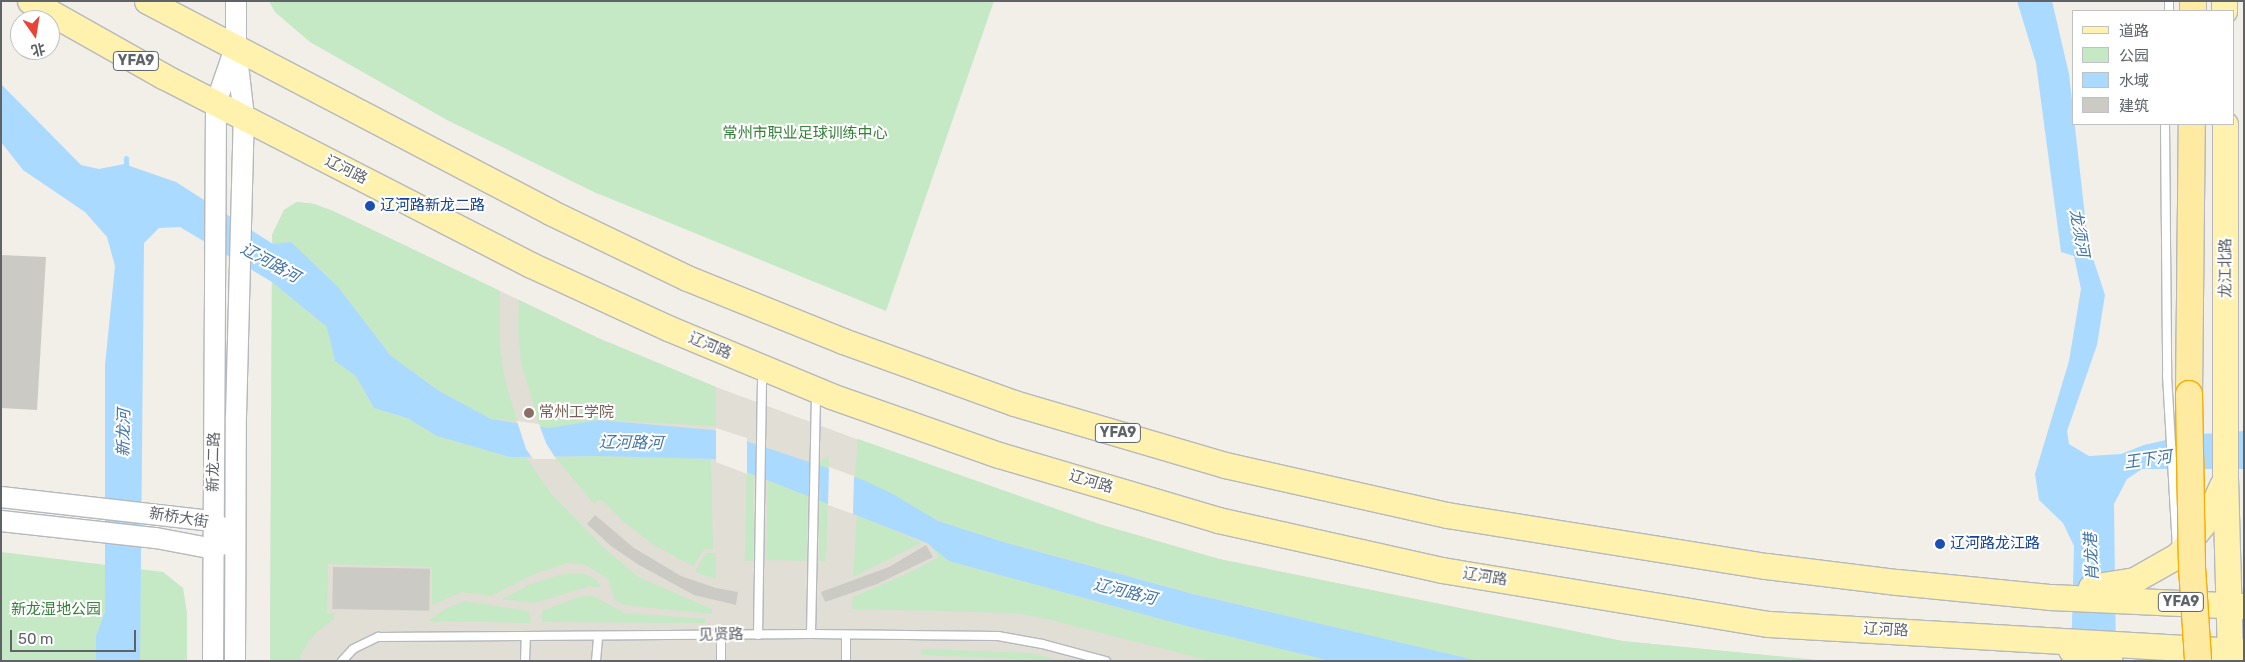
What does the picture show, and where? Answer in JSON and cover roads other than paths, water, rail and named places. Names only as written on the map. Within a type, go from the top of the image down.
[{"type":"highway","points":[[2192,125],[2189,394],[2192,567],[2198,661]]},
{"type":"main road","name":"辽河路","points":[[30,1],[216,103],[531,266],[668,328],[816,389],[999,455],[1218,520],[1442,570],[1769,624],[1990,635],[2116,652],[2234,654]]},
{"type":"main road","name":"YFA9","points":[[148,1],[550,212],[687,278],[843,341],[1014,403],[1225,464],[1446,515],[1766,566],[1993,591],[2067,594],[2119,591],[2236,605]]},
{"type":"main road","name":"龙江北路","points":[[2225,125],[2225,478]]},
{"type":"main road","points":[[2119,591],[2134,580],[2178,555],[2206,519],[2225,478]]},
{"type":"main road","points":[[2225,478],[2236,605],[2234,654]]},
{"type":"street","points":[[216,103],[236,48],[236,1]]},
{"type":"street","name":"新龙二路","points":[[235,661],[235,537],[244,117],[236,48]]},
{"type":"street","name":"新龙二路","points":[[213,661],[217,197],[216,103]]},
{"type":"street","name":"新桥大街","points":[[1,497],[94,506],[213,522],[235,537],[214,549],[156,538],[1,521]]},
{"type":"lane","points":[[2165,125],[2169,433],[2178,555]]},
{"type":"lane","points":[[758,635],[762,368]]},
{"type":"lane","points":[[811,634],[816,389]]},
{"type":"lane","name":"见贤路","points":[[342,661],[353,649],[378,637],[811,634],[998,636],[1042,644],[1106,661]]},
{"type":"lane","points":[[846,635],[846,661]]},
{"type":"lane","points":[[525,661],[526,636]]},
{"type":"lane","points":[[596,661],[598,636]]},
{"type":"lane","points":[[720,661],[721,636]]},
{"type":"water","points":[[2017,1],[2052,1],[2069,74],[2072,125],[2075,125],[2088,243],[2105,295],[2097,345],[2067,431],[2069,444],[2089,456],[2121,454],[2144,445],[2188,435],[2244,431],[2244,469],[2142,469],[2127,479],[2114,504],[2116,661],[2071,661],[2074,546],[2063,523],[2039,500],[2035,474],[2069,361],[2081,289],[2074,256],[2061,252],[2036,63]]},
{"type":"water","points":[[1,84],[81,165],[99,169],[124,164],[176,182],[273,244],[291,242],[338,287],[391,356],[439,391],[491,419],[549,428],[599,420],[713,430],[863,480],[891,493],[938,521],[1000,541],[1189,593],[1479,661],[1331,661],[1190,627],[949,561],[927,543],[714,459],[599,456],[510,457],[437,436],[407,418],[374,408],[356,376],[335,361],[327,327],[272,282],[180,227],[159,228],[144,243],[140,661],[96,661],[96,636],[105,612],[105,365],[115,266],[107,237],[85,212],[23,170],[1,142]]},
{"type":"waterway","points":[[126,158],[126,170]]},
{"type":"place","name":"辽河路新龙二路","points":[[370,206]]},
{"type":"place","name":"常州工学院","points":[[529,413]]},
{"type":"place","name":"辽河路龙江路","points":[[1940,544]]},
{"type":"park label","name":"常州市职业足球训练中心","points":[[805,134]]},
{"type":"park label","name":"新龙湿地公园","points":[[56,610]]},
{"type":"water label","name":"龙须河","points":[[2079,233]]},
{"type":"water label","name":"辽河路河","points":[[270,263]]},
{"type":"water label","name":"新龙河","points":[[124,433]]},
{"type":"water label","name":"辽河路河","points":[[631,443]]},
{"type":"water label","name":"王下河","points":[[2148,460]]},
{"type":"water label","name":"肖龙港","points":[[2092,557]]},
{"type":"water label","name":"辽河路河","points":[[1125,592]]}]
